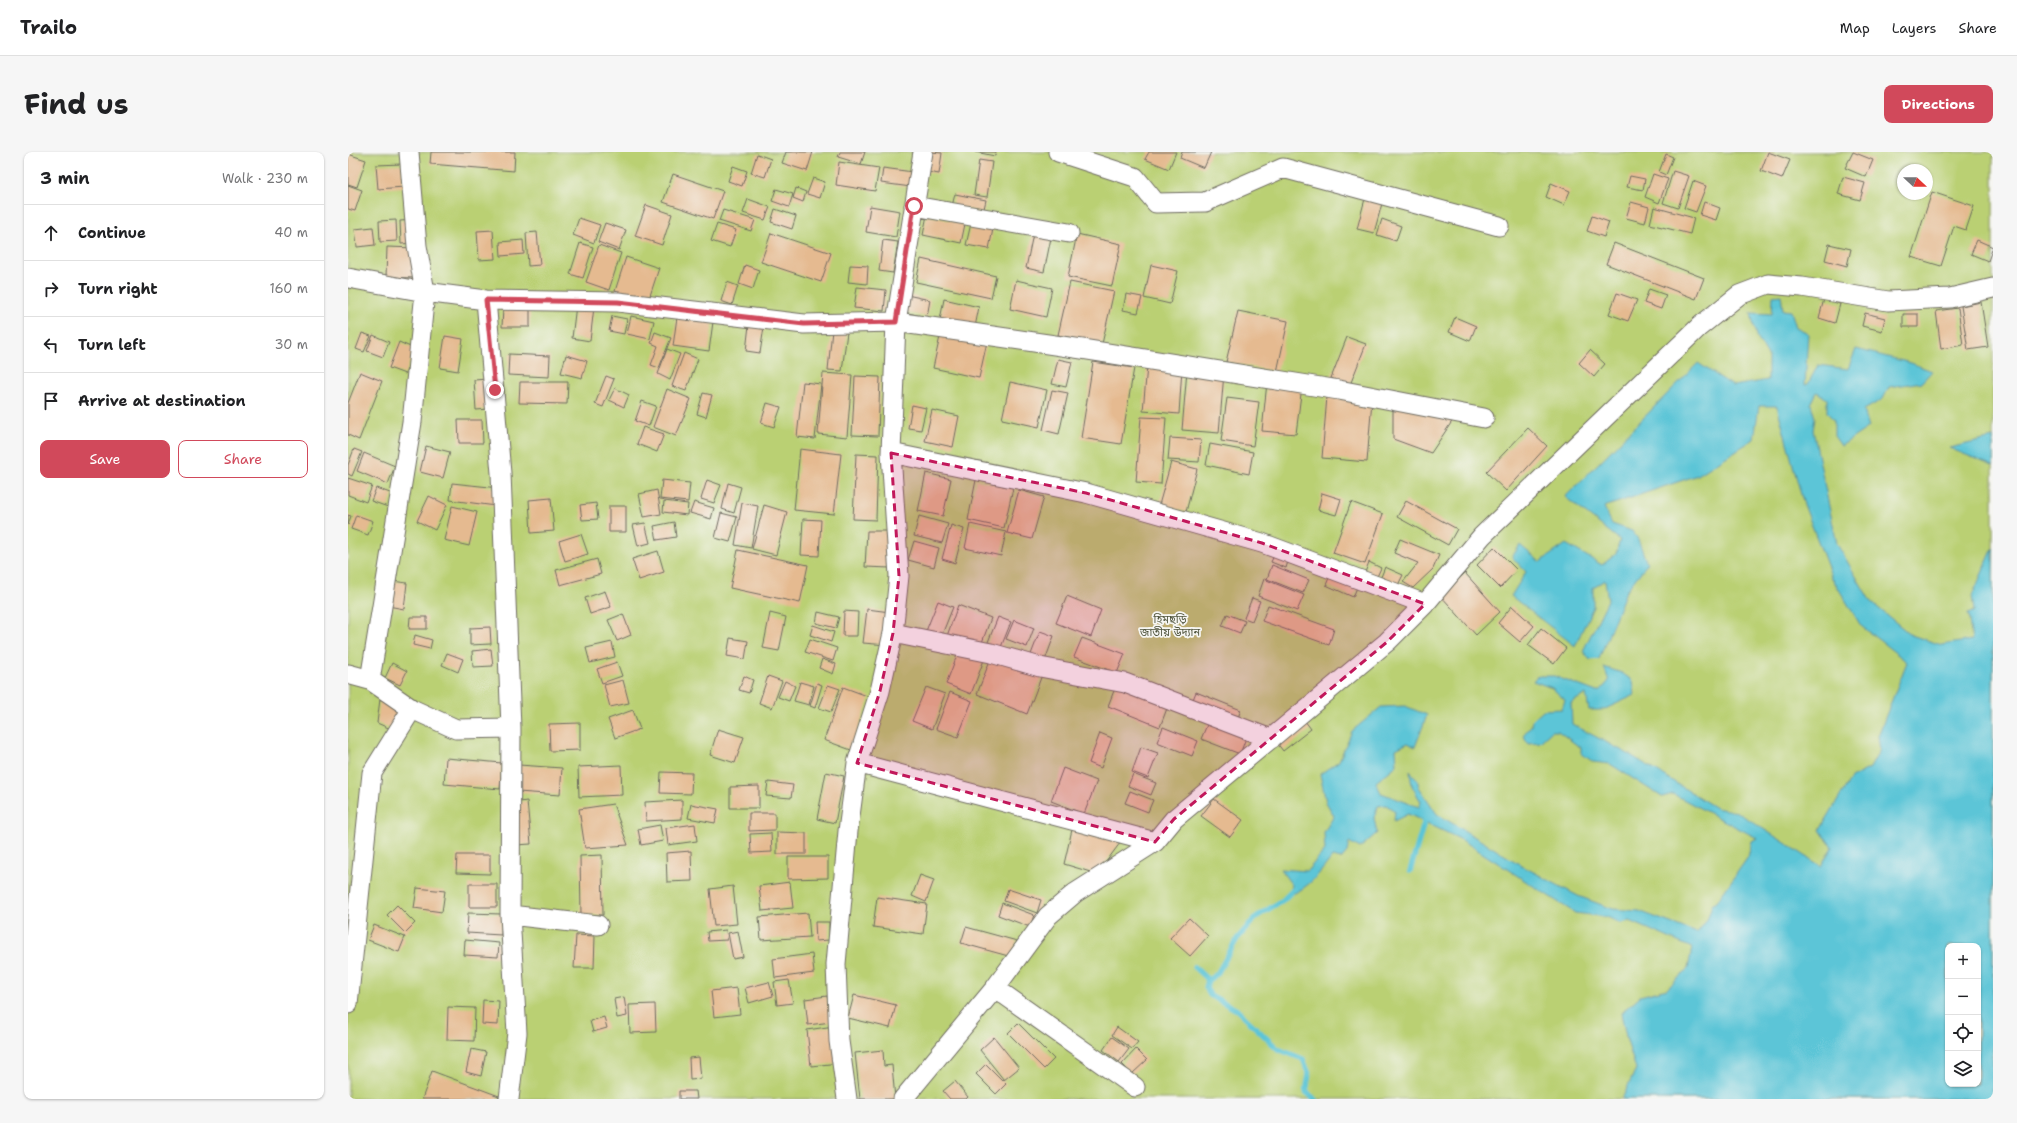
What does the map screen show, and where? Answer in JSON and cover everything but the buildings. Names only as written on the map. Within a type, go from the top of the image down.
[{"type":"street","points":[[370,680],[412,422],[425,292],[417,246],[410,152]]},
{"type":"street","points":[[847,1099],[839,1041],[836,964],[848,831],[857,762],[880,692],[893,633],[899,576],[892,453],[896,322],[923,152]]},
{"type":"street","points":[[1058,152],[1135,177],[1156,203],[1205,202],[1283,168],[1499,226]]},
{"type":"street","points":[[914,206],[1069,233]]},
{"type":"street","points":[[348,278],[425,292],[486,300],[618,302],[804,324],[896,322],[1082,348],[1339,390],[1484,418]]},
{"type":"street","points":[[903,1099],[995,988],[1048,916],[1075,893],[1155,842],[1174,819],[1387,642],[1425,604],[1482,536],[1699,327],[1739,295],[1768,284],[1802,287],[1888,301],[1950,298],[1993,288]]},
{"type":"street","points":[[486,300],[501,473],[511,728],[510,915],[517,1033],[509,1099]]},
{"type":"street","points":[[892,453],[1101,497],[1262,543],[1425,604]]},
{"type":"street","points":[[893,633],[991,653],[1040,667],[1125,683],[1271,739]]},
{"type":"street","points":[[348,674],[370,680],[412,709],[456,729],[511,728]]},
{"type":"street","points":[[348,1004],[372,773],[412,709]]},
{"type":"street","points":[[857,762],[1155,842]]},
{"type":"street","points":[[510,915],[598,924]]},
{"type":"street","points":[[995,988],[1135,1087]]},
{"type":"highlighted area","points":[[891,453],[1086,493],[1262,543],[1425,604],[1387,642],[1174,819],[1155,842],[857,763],[880,691],[893,633],[899,576]]},
{"type":"green space","name":"হিমছড়ি জাতীয় উদ্যান","points":[[348,152],[1993,152],[1993,1099],[348,1099]]},
{"type":"water","points":[[1781,295],[1783,310],[1791,311],[1796,327],[1808,333],[1805,385],[1808,384],[1818,365],[1848,369],[1856,349],[1911,363],[1932,371],[1922,382],[1889,387],[1883,399],[1864,410],[1869,427],[1841,446],[1834,436],[1834,421],[1827,412],[1827,399],[1817,392],[1811,404],[1815,418],[1813,430],[1837,544],[1871,602],[1911,635],[1942,645],[1972,640],[1968,614],[1974,611],[1972,596],[1993,548],[1993,1099],[1622,1099],[1636,1069],[1627,1041],[1621,1013],[1640,996],[1667,989],[1688,969],[1692,948],[1630,921],[1620,923],[1607,917],[1575,913],[1462,840],[1408,814],[1394,821],[1395,811],[1386,805],[1378,806],[1374,818],[1377,833],[1360,848],[1349,842],[1347,852],[1341,859],[1332,857],[1308,884],[1297,892],[1290,895],[1292,885],[1280,869],[1307,871],[1325,850],[1324,832],[1334,816],[1326,802],[1320,774],[1339,761],[1352,731],[1381,707],[1405,706],[1427,715],[1415,747],[1408,743],[1396,749],[1397,765],[1376,782],[1381,793],[1419,807],[1421,802],[1412,786],[1410,771],[1417,779],[1419,787],[1437,814],[1526,868],[1578,896],[1613,909],[1639,911],[1697,933],[1707,920],[1712,905],[1718,900],[1748,857],[1752,841],[1757,838],[1673,794],[1662,797],[1610,764],[1593,762],[1581,753],[1581,748],[1558,731],[1552,731],[1540,742],[1528,743],[1523,735],[1531,726],[1532,720],[1543,710],[1562,709],[1565,700],[1552,688],[1533,681],[1537,676],[1554,676],[1594,691],[1600,691],[1609,681],[1604,667],[1622,673],[1633,681],[1635,695],[1603,710],[1589,710],[1586,694],[1571,703],[1572,724],[1632,756],[1716,808],[1737,812],[1821,866],[1832,847],[1820,830],[1851,778],[1870,768],[1880,750],[1878,736],[1907,662],[1861,626],[1832,578],[1803,502],[1777,406],[1759,406],[1754,439],[1698,475],[1604,507],[1612,524],[1632,531],[1638,539],[1647,564],[1626,591],[1599,659],[1590,660],[1583,651],[1608,600],[1605,580],[1593,587],[1593,607],[1575,646],[1511,596],[1526,572],[1512,557],[1520,545],[1540,562],[1566,544],[1602,565],[1616,554],[1620,540],[1565,497],[1698,363],[1733,386],[1768,380],[1768,356],[1756,336],[1751,313],[1772,314],[1773,296]]},
{"type":"water","points":[[1993,438],[1993,466],[1949,448]]},
{"type":"waterway","points":[[1410,871],[1426,816]]},
{"type":"waterway","points":[[1295,888],[1283,900],[1256,917],[1237,939],[1217,974],[1208,980],[1206,988],[1210,995],[1237,1010],[1278,1049],[1303,1059],[1309,1074],[1306,1092],[1315,1099]]},
{"type":"waterway","points":[[1194,967],[1208,980]]},
{"type":"route","points":[[495,390],[486,300],[618,302],[804,324],[896,322],[914,206]]}]
